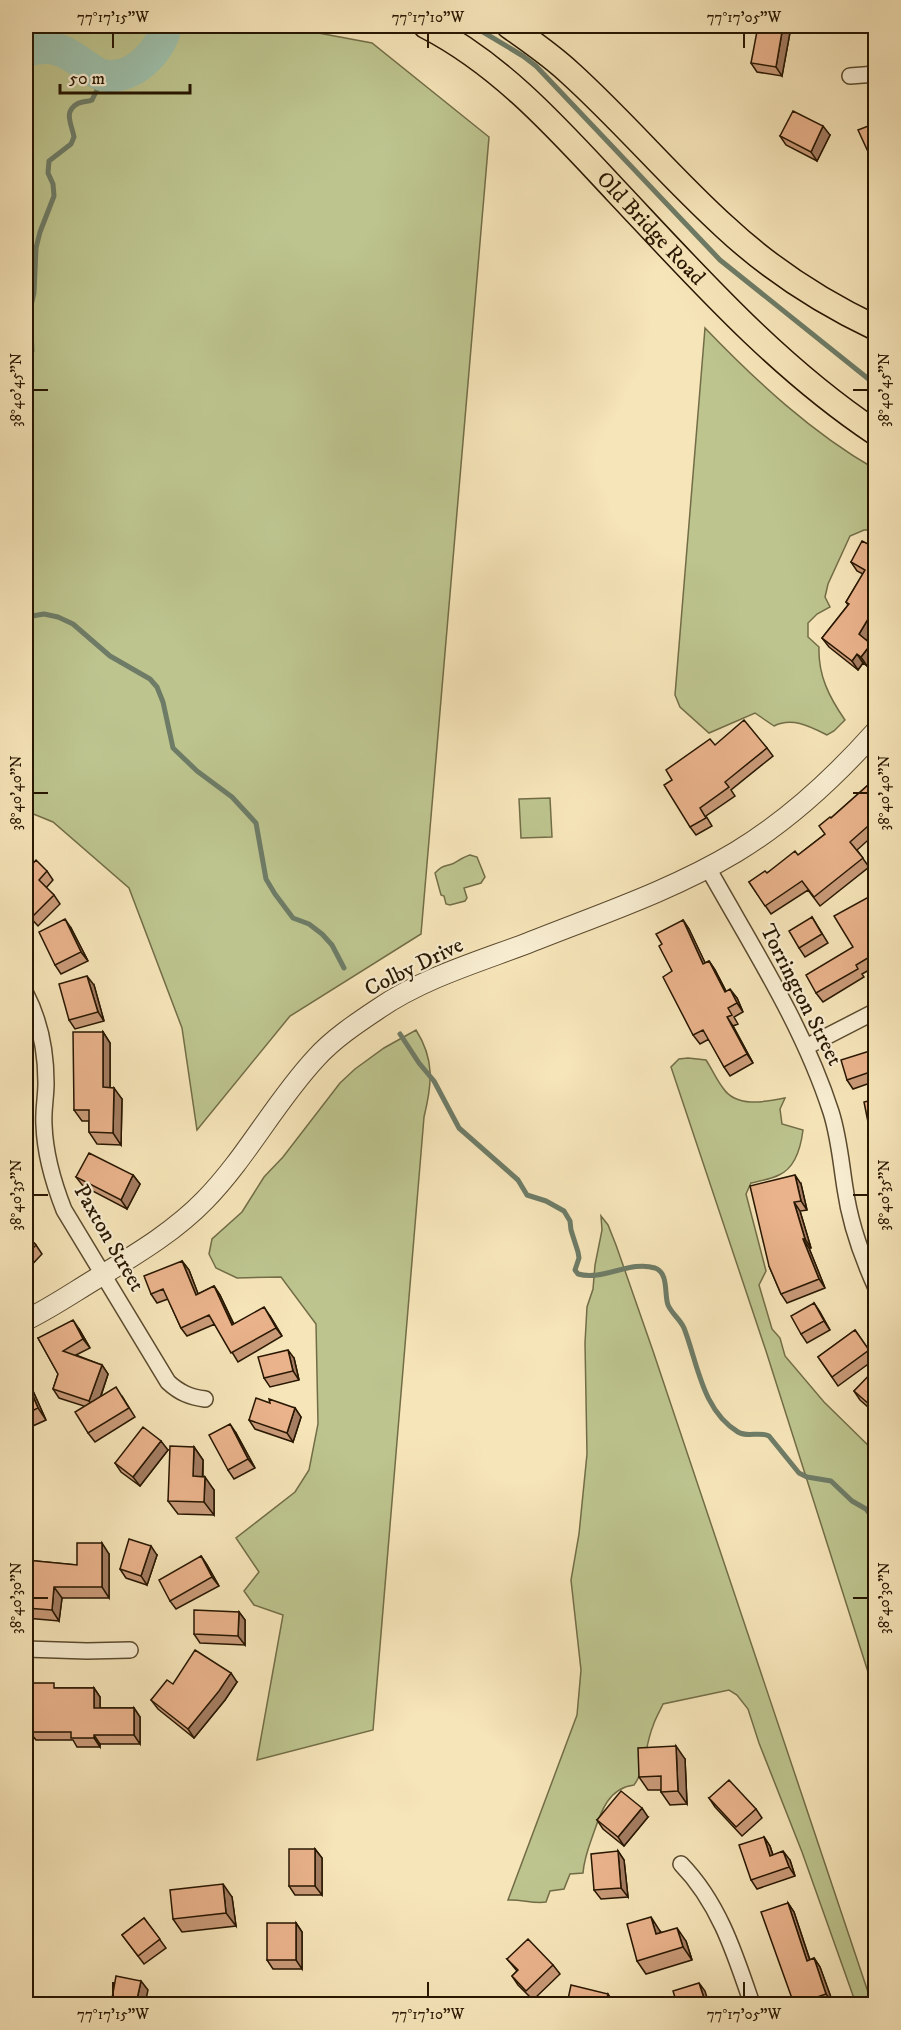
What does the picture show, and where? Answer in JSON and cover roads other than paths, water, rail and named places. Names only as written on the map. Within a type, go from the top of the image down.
[{"type":"main road","name":"Old Bridge Road","points":[[426,26],[477,57],[556,126],[703,284],[750,330],[800,377],[876,434]]},
{"type":"main road","points":[[509,26],[568,71],[639,140],[687,192],[726,229],[766,262],[800,286],[876,328]]},
{"type":"street","points":[[850,76],[876,74]]},
{"type":"street","name":"Colby Drive","points":[[26,1320],[152,1244],[204,1201],[229,1173],[288,1091],[318,1055],[380,1007],[422,985],[643,898],[708,868],[758,838],[796,810],[822,787],[876,731]]},
{"type":"street","name":"Torrington Street","points":[[708,868],[806,1047],[832,1115],[856,1241],[876,1288]]},
{"type":"street","name":"Paxton Street","points":[[26,994],[37,1023],[44,1055],[46,1153],[53,1182],[64,1210],[168,1382],[179,1392],[191,1397],[206,1399]]},
{"type":"street","points":[[806,1047],[876,1011]]},
{"type":"street","points":[[26,1648],[87,1652],[130,1650]]},
{"type":"street","points":[[681,1864],[702,1888],[720,1919],[752,2004]]},
{"type":"waterway","points":[[26,51],[51,48],[64,52],[102,75],[113,76],[124,74],[143,63],[158,46],[166,26]]},
{"type":"waterway","points":[[473,26],[536,66],[720,260],[876,385]]},
{"type":"waterway","points":[[26,358],[32,351],[30,310],[34,293],[36,248],[54,196],[53,184],[48,173],[49,161],[71,144],[74,137],[70,111],[79,103],[92,100],[104,76]]},
{"type":"waterway","points":[[26,617],[44,614],[73,624],[110,656],[150,679],[157,687],[163,702],[173,748],[197,771],[232,797],[256,823],[266,879],[275,894],[293,918],[309,924],[322,934],[332,945],[344,968]]},
{"type":"waterway","points":[[400,1034],[434,1081],[459,1128],[518,1180],[527,1195],[546,1201],[564,1211],[570,1221],[578,1252],[579,1258],[575,1270],[578,1274],[597,1275],[646,1266],[659,1271],[664,1279],[668,1305],[684,1328],[703,1385],[716,1412],[726,1423],[742,1434],[769,1436],[799,1473],[807,1477],[831,1481],[852,1501],[866,1509],[876,1522]]}]
